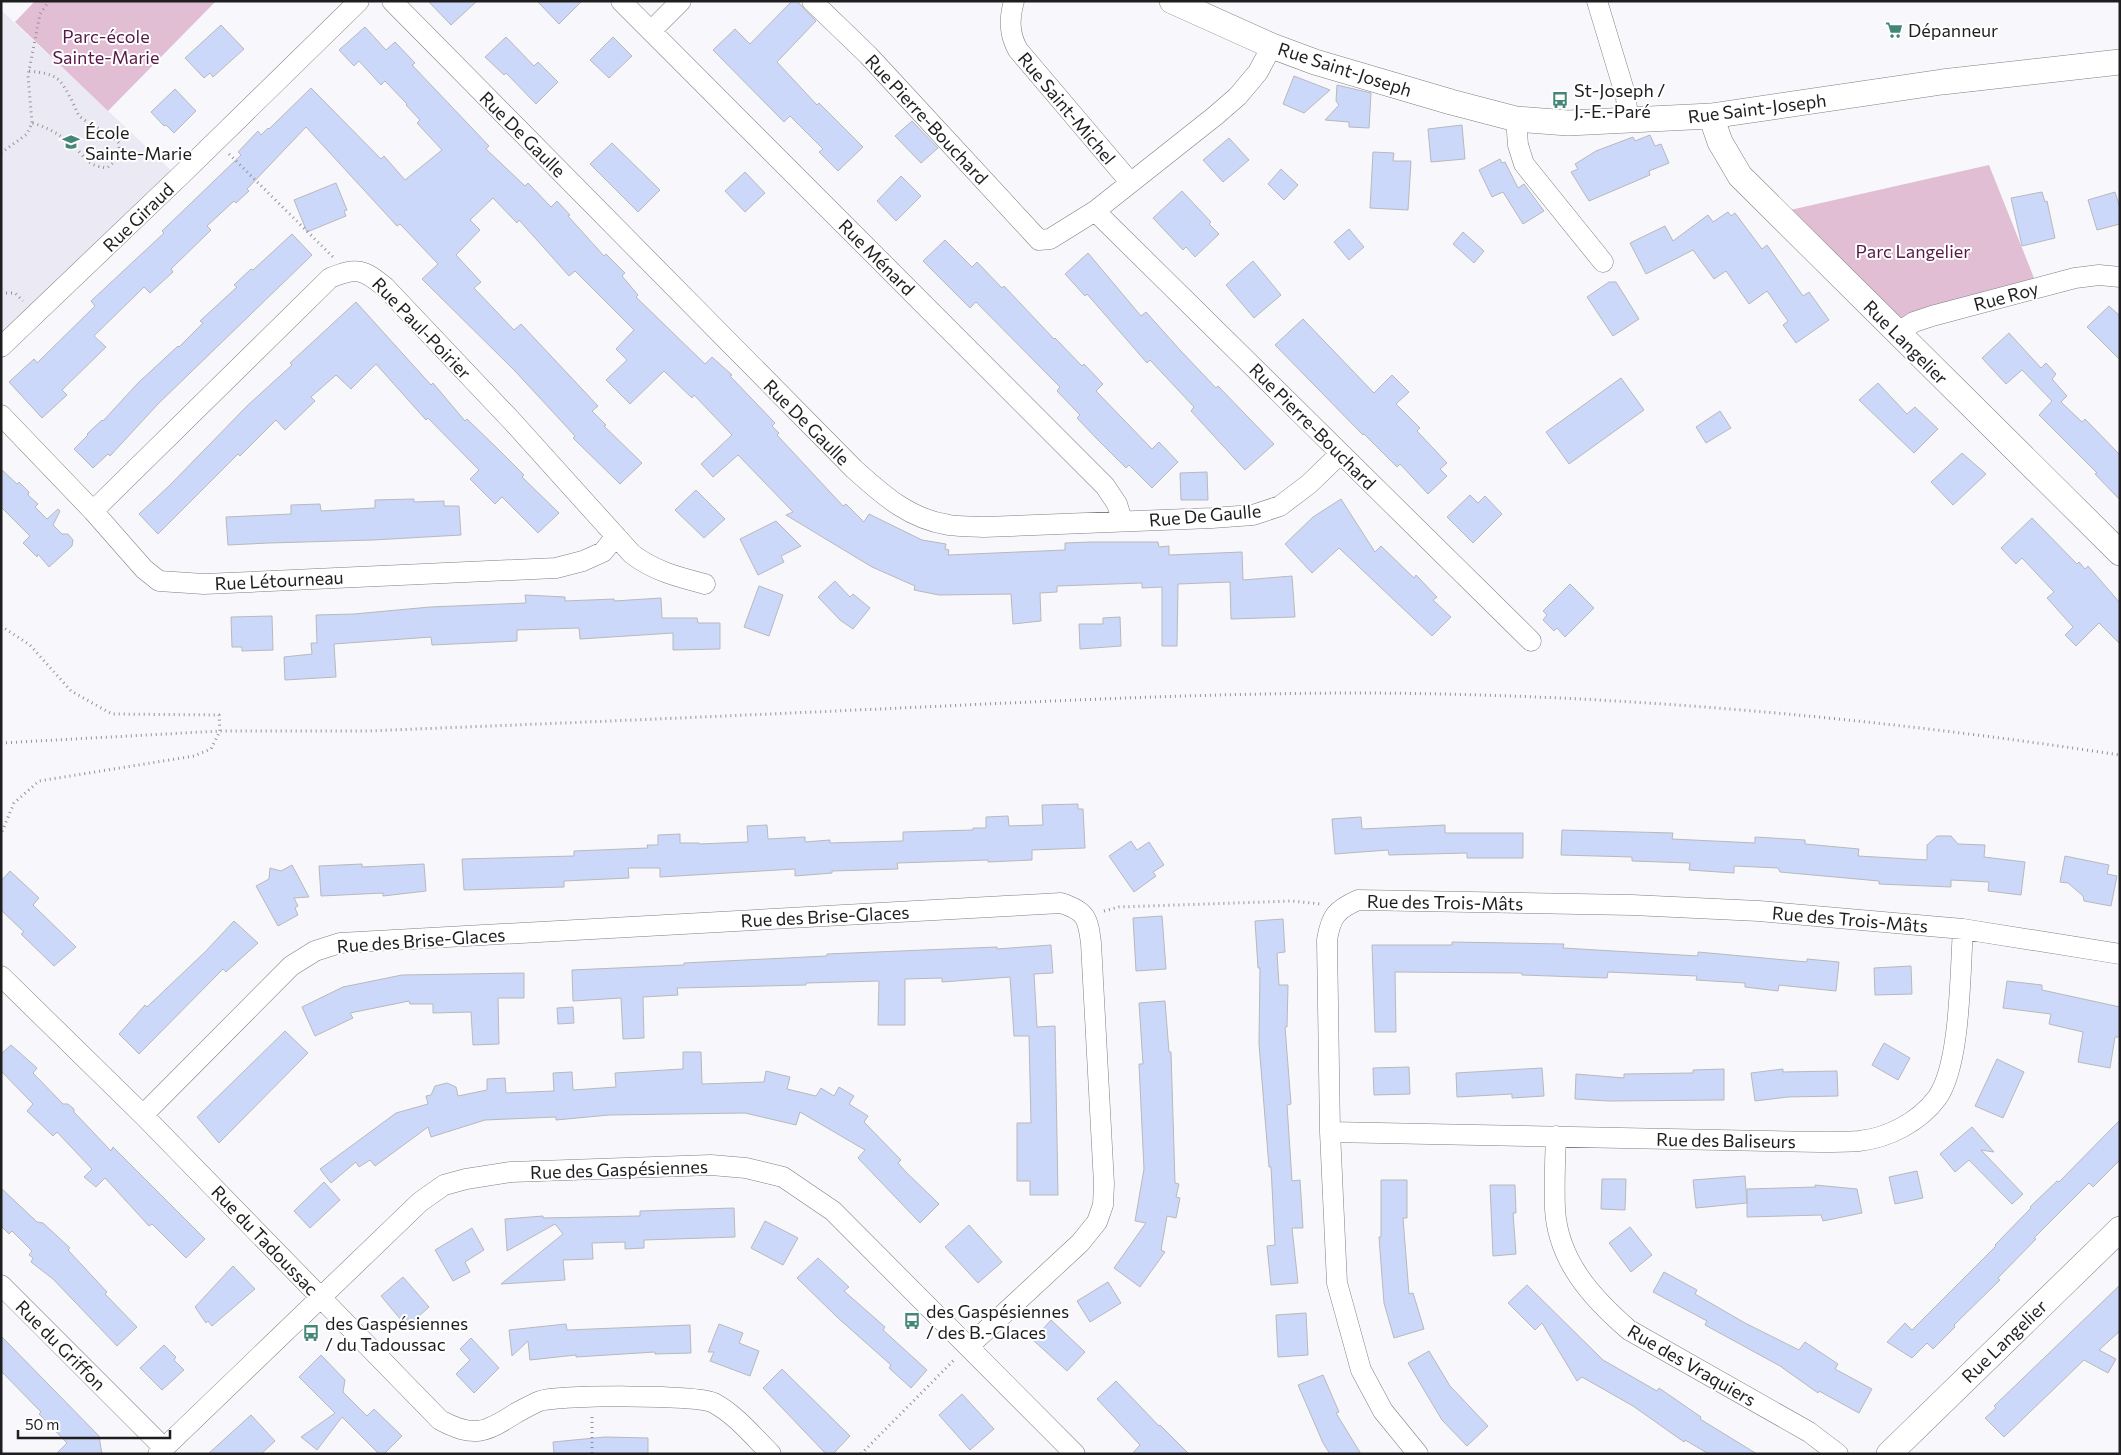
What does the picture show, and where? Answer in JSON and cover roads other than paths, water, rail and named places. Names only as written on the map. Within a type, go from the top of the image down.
[{"type":"street","name":"Rue Giraud","points":[[1,347],[359,1]]},
{"type":"street","name":"Rue De Gaulle","points":[[392,1],[854,469],[900,508],[918,517],[948,525],[984,527],[1122,520],[1212,518],[1253,514],[1280,506],[1309,484],[1340,454]]},
{"type":"street","name":"Rue Ménard","points":[[621,1],[1105,486],[1117,504],[1122,520]]},
{"type":"street","points":[[651,32],[682,1]]},
{"type":"street","name":"Rue Pierre-Bouchard","points":[[812,1],[868,55],[1039,240],[1050,239],[1095,211],[1531,641]]},
{"type":"street","name":"Rue Saint-Michel","points":[[1014,1],[1010,27],[1012,39],[1018,50],[1130,182]]},
{"type":"street","name":"Rue Saint-Joseph","points":[[1172,1],[1272,46],[1315,62],[1516,119],[1568,123],[1628,122],[1711,116],[1942,82],[2120,62]]},
{"type":"street","points":[[1597,1],[1626,97],[1628,122]]},
{"type":"street","points":[[1095,211],[1238,96],[1258,72],[1272,46]]},
{"type":"street","name":"Rue Langelier","points":[[1711,116],[1720,142],[1740,176],[2120,553]]},
{"type":"street","points":[[1516,119],[1518,145],[1524,164],[1603,262]]},
{"type":"street","name":"Rue Paul-Poirier","points":[[93,511],[330,278],[346,271],[367,272],[385,287],[511,420],[632,554],[646,565],[668,574],[705,584]]},
{"type":"street","name":"Rue Roy","points":[[1897,333],[1914,322],[1932,316],[2075,278],[2099,275],[2120,277]]},
{"type":"street","name":"Rue Létourneau","points":[[1,415],[93,511],[144,569],[159,580],[204,584],[556,568],[583,562],[603,552],[616,536]]},
{"type":"street","name":"Rue des Trois-Mâts","points":[[1418,1454],[1383,1411],[1361,1370],[1337,1283],[1330,1132],[1327,940],[1330,920],[1343,907],[1358,900],[1632,905],[1759,910],[1963,929],[2120,954]]},
{"type":"street","name":"Rue des Brise-Glaces","points":[[143,1115],[291,966],[316,951],[340,943],[1061,903],[1078,908],[1088,922],[1091,943],[1104,1184],[1103,1206],[1097,1222],[1080,1242],[969,1346]]},
{"type":"street","name":"Rue des Baliseurs","points":[[1330,1132],[1820,1142],[1860,1141],[1891,1132],[1920,1117],[1938,1097],[1950,1065],[1955,1039],[1963,929]]},
{"type":"street","name":"Rue du Tadoussac","points":[[1,976],[143,1115],[440,1420],[456,1428],[472,1432],[491,1429],[539,1401],[552,1399],[592,1397],[696,1399],[713,1402],[743,1426],[771,1454]]},
{"type":"street","name":"Rue des Vraquiers","points":[[1556,1136],[1555,1210],[1560,1237],[1567,1257],[1586,1288],[1604,1309],[1629,1330],[1809,1432],[1838,1454]]},
{"type":"street","name":"Rue des Gaspésiennes","points":[[161,1451],[420,1202],[444,1185],[466,1179],[511,1172],[711,1165],[746,1168],[783,1177],[833,1210],[1075,1454]]},
{"type":"street","name":"Rue Langelier","points":[[1888,1454],[2120,1229]]},
{"type":"street","name":"Rue du Griffon","points":[[1,1285],[161,1451]]},
{"type":"place","name":"Dépanneur","points":[[1894,30]]},
{"type":"place","name":"St-Joseph / J.-E.-Paré","points":[[1560,100]]},
{"type":"place","name":"École Sainte-Marie","points":[[71,142]]},
{"type":"place","name":"des Gaspésiennes / des B.-Glaces","points":[[912,1321]]},
{"type":"place","name":"des Gaspésiennes / du Tadoussac","points":[[311,1333]]},
{"type":"park label","name":"Parc-école Sainte-Marie","points":[[106,46]]},
{"type":"park label","name":"Parc Langelier","points":[[1913,251]]}]
